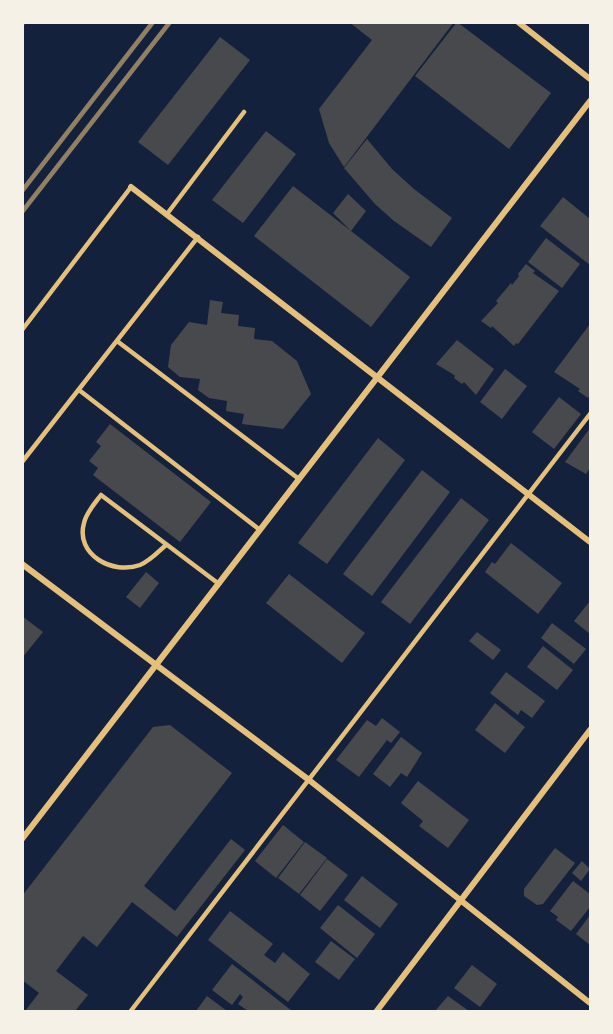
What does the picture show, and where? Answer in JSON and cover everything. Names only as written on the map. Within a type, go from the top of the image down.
[{"type":"street","points":[[518,22],[591,80]]},
{"type":"street","points":[[22,839],[591,101]]},
{"type":"street","points":[[131,187],[591,542]]},
{"type":"street","points":[[22,564],[309,780],[591,1003]]},
{"type":"street","points":[[376,1011],[591,730]]},
{"type":"lane","points":[[167,214],[244,112]]},
{"type":"lane","points":[[22,330],[131,187]]},
{"type":"lane","points":[[22,462],[198,237]]},
{"type":"lane","points":[[117,341],[299,479]]},
{"type":"lane","points":[[79,390],[260,530]]},
{"type":"lane","points":[[130,1011],[591,414]]},
{"type":"lane","points":[[166,545],[141,565],[129,568],[118,567],[97,558],[89,551],[82,535],[84,522],[101,495],[219,584]]},
{"type":"building","points":[[349,22],[454,22],[344,167],[329,143],[319,109],[372,40]]},
{"type":"building","points":[[457,22],[551,93],[509,149],[415,76]]},
{"type":"building","points":[[220,37],[250,60],[168,165],[138,142]]},
{"type":"building","points":[[266,131],[296,154],[243,223],[212,200]]},
{"type":"building","points":[[367,139],[392,169],[452,218],[431,247],[394,221],[375,204],[344,168]]},
{"type":"building","points":[[293,186],[410,277],[371,327],[254,236]]},
{"type":"building","points":[[348,194],[366,211],[351,231],[333,213]]},
{"type":"building","points":[[563,197],[590,219],[590,265],[540,226]]},
{"type":"building","points":[[546,238],[580,264],[562,288],[528,262]]},
{"type":"building","points":[[526,264],[535,271],[533,273],[559,291],[518,344],[514,346],[492,326],[491,328],[481,321],[498,303],[496,301],[511,283],[512,285]]},
{"type":"building","points":[[210,300],[223,302],[221,313],[239,315],[238,326],[255,328],[254,339],[272,341],[297,361],[311,394],[283,429],[242,424],[244,414],[226,411],[227,401],[209,398],[198,390],[200,379],[180,377],[168,367],[171,345],[189,322],[207,325]]},
{"type":"building","points":[[590,324],[590,394],[588,398],[578,391],[580,389],[554,372]]},
{"type":"building","points":[[457,340],[494,369],[476,395],[464,382],[462,384],[454,378],[455,376],[436,364]]},
{"type":"building","points":[[505,369],[527,386],[502,419],[480,402]]},
{"type":"building","points":[[559,397],[581,414],[554,449],[532,432]]},
{"type":"building","points":[[110,424],[211,502],[180,542],[93,475],[98,468],[89,461],[101,446],[96,442]]},
{"type":"building","points":[[590,428],[590,468],[586,474],[565,462]]},
{"type":"building","points":[[378,438],[405,460],[327,564],[298,543]]},
{"type":"building","points":[[422,470],[450,492],[372,596],[343,574]]},
{"type":"building","points":[[461,498],[489,520],[410,624],[381,602]]},
{"type":"building","points":[[511,543],[562,583],[538,614],[485,572],[492,562],[495,564]]},
{"type":"building","points":[[146,572],[159,583],[140,608],[126,597]]},
{"type":"building","points":[[289,574],[365,633],[342,663],[266,603]]},
{"type":"building","points":[[590,601],[590,634],[574,621]]},
{"type":"building","points":[[22,616],[43,632],[22,658]]},
{"type":"building","points":[[552,623],[586,649],[574,664],[541,638]]},
{"type":"building","points":[[477,632],[501,650],[493,660],[469,641]]},
{"type":"building","points":[[543,646],[573,670],[557,690],[527,667]]},
{"type":"building","points":[[506,672],[545,701],[532,718],[521,710],[518,715],[490,693]]},
{"type":"building","points":[[495,703],[525,727],[505,753],[475,730]]},
{"type":"building","points":[[382,718],[400,732],[391,743],[387,740],[359,777],[336,760],[367,720],[376,726]]},
{"type":"building","points":[[170,725],[232,773],[144,886],[175,911],[231,839],[245,850],[177,937],[132,902],[97,947],[83,936],[56,971],[88,995],[75,1011],[25,1011],[39,993],[22,980],[22,896],[153,727]]},
{"type":"building","points":[[401,737],[422,753],[407,777],[401,773],[390,787],[373,774]]},
{"type":"building","points":[[418,781],[469,820],[448,848],[419,826],[423,821],[401,803]]},
{"type":"building","points":[[283,825],[304,842],[276,878],[255,861]]},
{"type":"building","points":[[305,842],[327,858],[299,894],[278,878]]},
{"type":"building","points":[[555,848],[575,863],[543,904],[537,905],[524,896],[524,889]]},
{"type":"building","points":[[327,859],[348,875],[320,911],[300,895]]},
{"type":"building","points":[[582,861],[590,869],[581,881],[572,873]]},
{"type":"building","points":[[362,876],[398,904],[380,928],[344,900]]},
{"type":"building","points":[[573,881],[590,894],[590,907],[571,931],[556,920],[558,917],[550,911]]},
{"type":"building","points":[[338,905],[375,934],[357,958],[320,928]]},
{"type":"building","points":[[230,911],[273,944],[264,955],[275,963],[283,952],[310,974],[288,1002],[208,940]]},
{"type":"building","points":[[590,915],[590,945],[576,934]]},
{"type":"building","points":[[331,941],[355,959],[339,980],[315,962]]},
{"type":"building","points":[[232,964],[292,1011],[248,1011],[238,1004],[243,997],[240,994],[232,1005],[212,990]]},
{"type":"building","points":[[472,965],[497,984],[480,1007],[454,988]]},
{"type":"building","points":[[207,996],[227,1011],[196,1011]]},
{"type":"building","points":[[448,996],[469,1011],[435,1011]]},
{"type":"railway","points":[[22,191],[153,22]]},
{"type":"railway","points":[[22,212],[170,22]]}]
